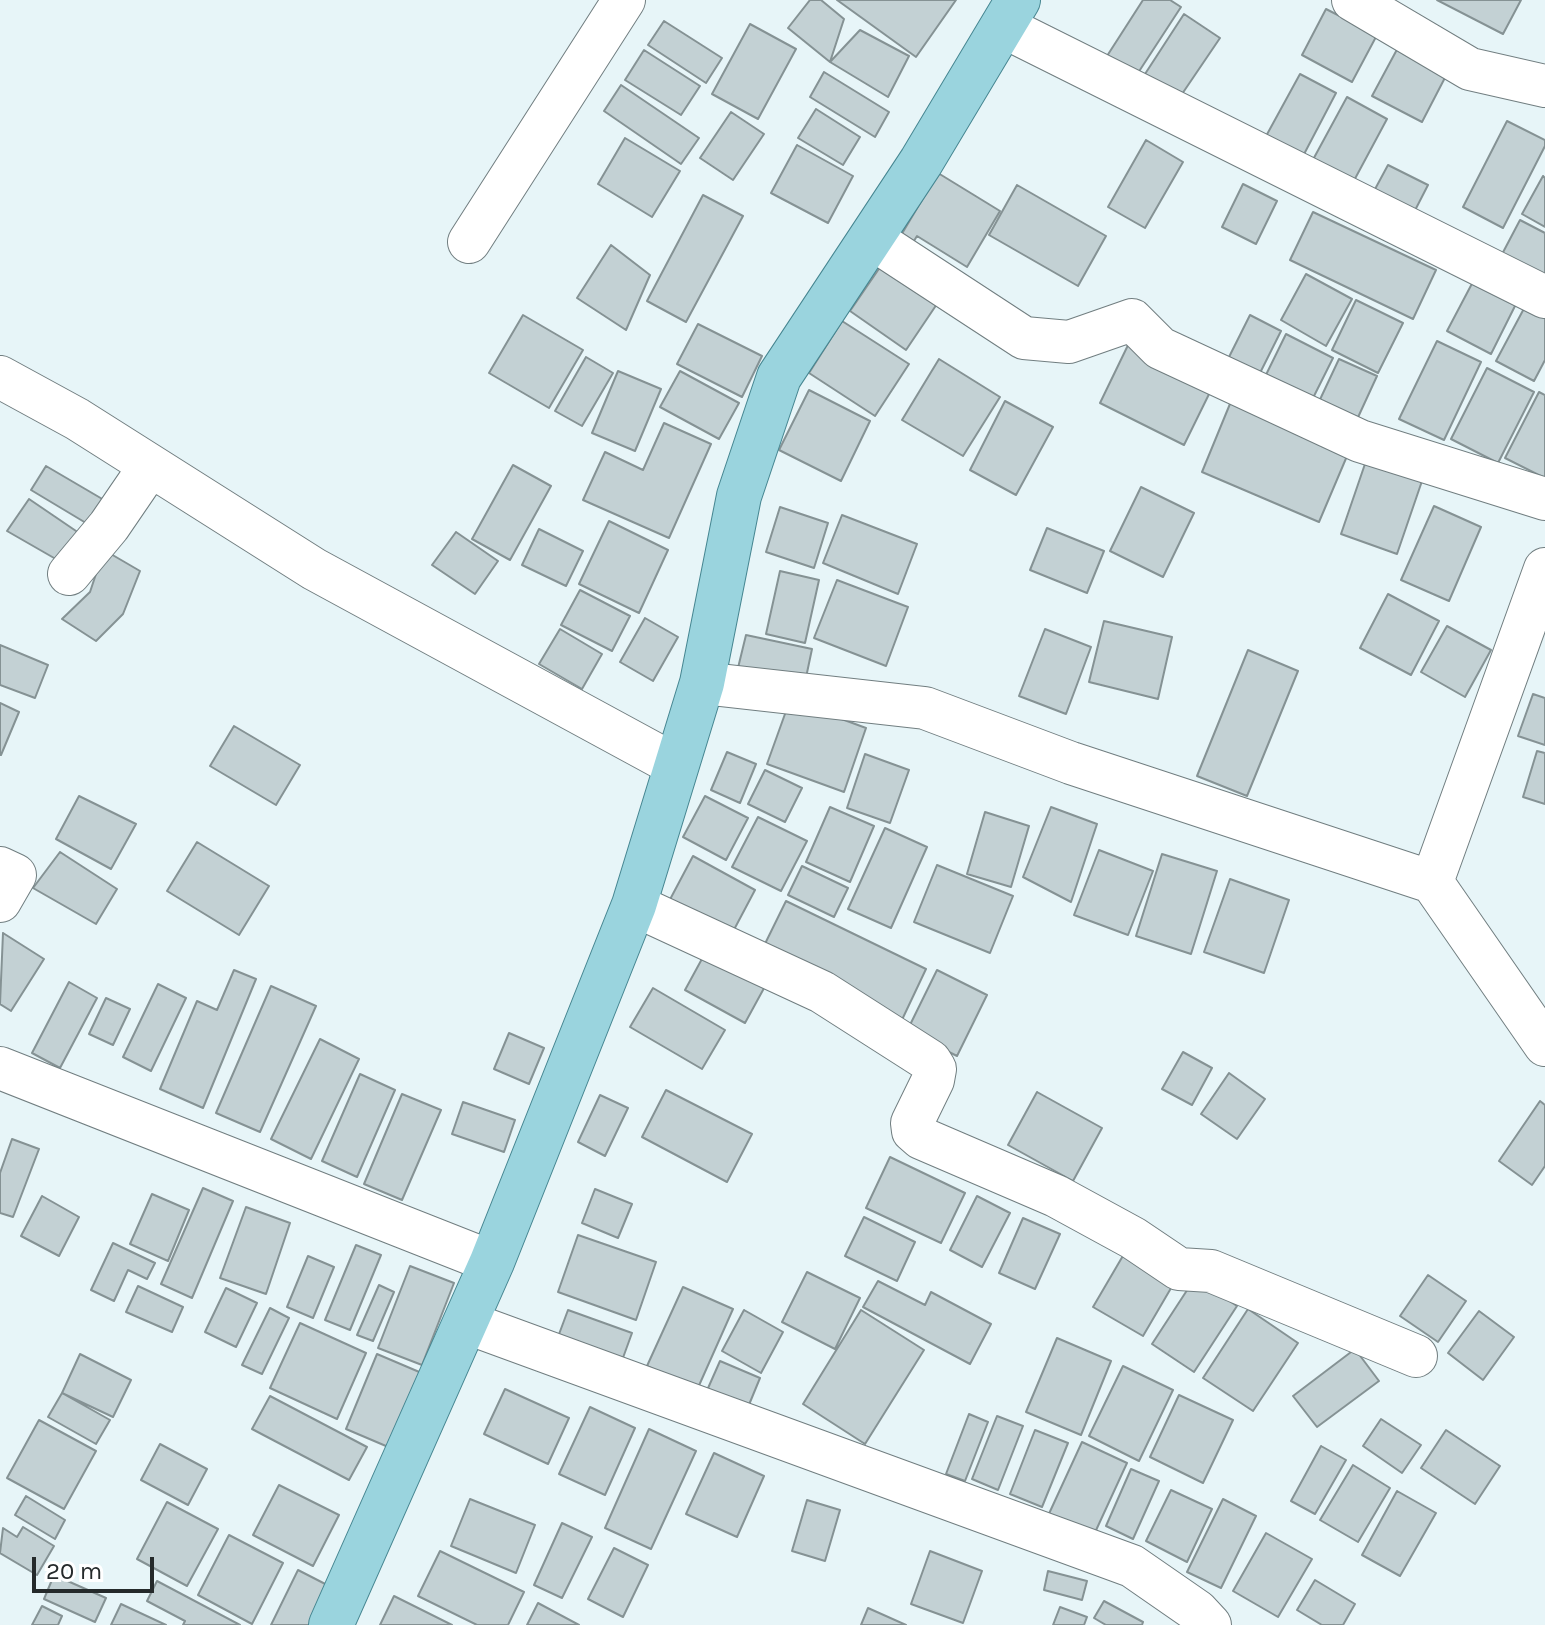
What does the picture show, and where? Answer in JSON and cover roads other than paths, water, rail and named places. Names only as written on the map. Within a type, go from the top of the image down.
[{"type":"main road","points":[[331,1625],[492,1262],[634,905],[702,683],[739,496],[779,377],[871,238],[1010,13]]},
{"type":"street","points":[[469,242],[624,0]]},
{"type":"street","points":[[1353,0],[1470,69],[1545,86]]},
{"type":"street","points":[[1010,13],[1545,297]]},
{"type":"street","points":[[871,238],[1024,338],[1069,342],[1132,320],[1160,348],[1360,441],[1545,499]]},
{"type":"street","points":[[0,377],[314,569],[675,765]]},
{"type":"street","points":[[69,574],[109,526],[150,466]]},
{"type":"street","points":[[1432,882],[1545,569]]},
{"type":"street","points":[[702,683],[925,708],[1085,768],[1432,882],[1545,1045]]},
{"type":"street","points":[[0,868],[15,875],[0,901]]},
{"type":"street","points":[[634,905],[822,992],[930,1061],[935,1069],[933,1080],[912,1123],[921,1138],[1056,1196],[1133,1238],[1179,1269],[1211,1271],[1416,1356]]},
{"type":"street","points":[[0,1068],[492,1262]]},
{"type":"street","points":[[465,1322],[1132,1566],[1197,1611],[1210,1625]]}]
